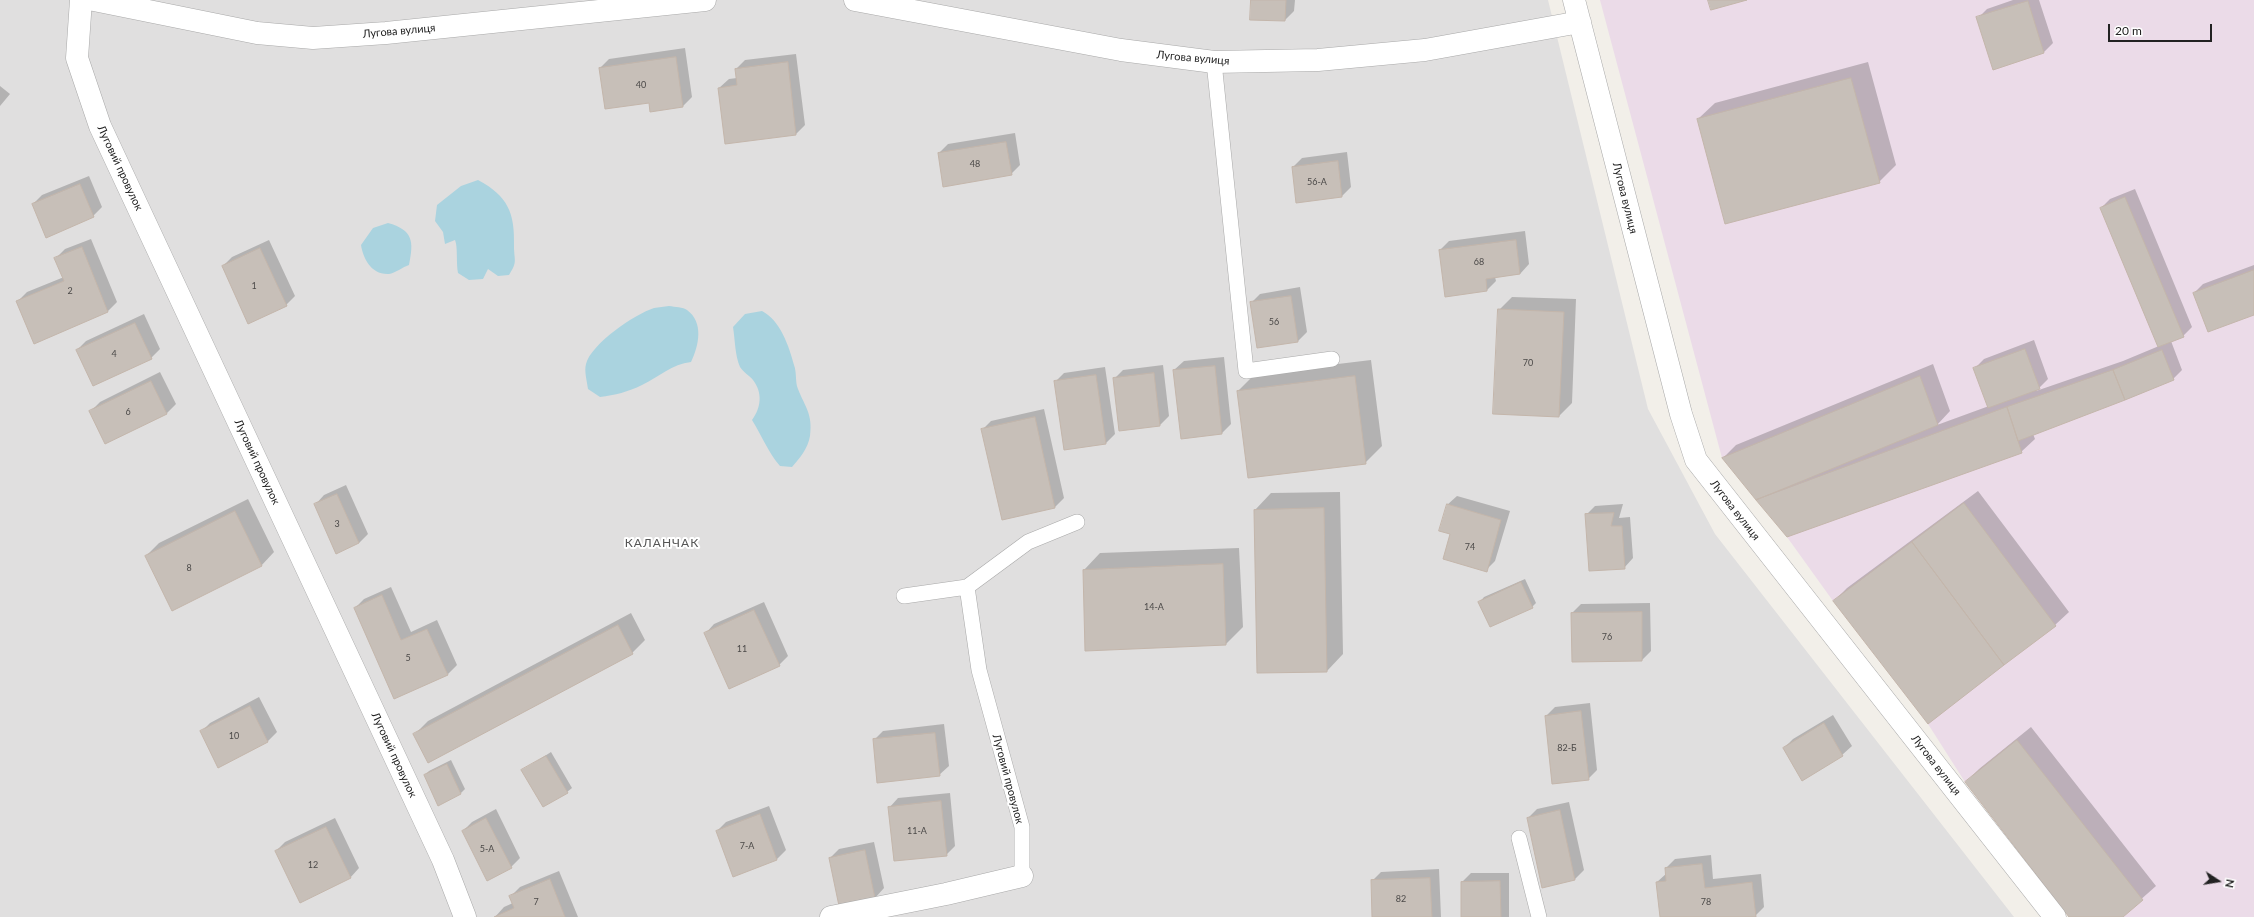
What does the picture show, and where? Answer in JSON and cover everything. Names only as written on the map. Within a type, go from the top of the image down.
[{"type":"street","name":"Луговий провулок","points":[[81,0],[77,58],[100,126],[443,860],[465,917]]},
{"type":"street","name":"Лугова вулиця","points":[[94,0],[257,33],[313,38],[386,33],[705,0]]},
{"type":"street","name":"Лугова вулиця","points":[[855,0],[1121,50],[1214,62],[1318,60],[1425,50],[1580,22]]},
{"type":"street","name":"Лугова вулиця","points":[[1574,0],[1681,414],[1696,460],[2055,917]]},
{"type":"street","name":"Луговий провулок","points":[[831,917],[946,894],[1022,876]]},
{"type":"lane","points":[[1214,62],[1246,371],[1332,359]]},
{"type":"lane","points":[[904,596],[967,587],[1028,542],[1077,522]]},
{"type":"lane","name":"Луговий провулок","points":[[967,587],[979,670],[1022,827],[1022,876]]},
{"type":"lane","points":[[1519,838],[1539,917]]},
{"type":"shaded area","points":[[0,0],[1548,0],[1648,409],[1715,534],[2014,917],[0,917]]},
{"type":"shaded area","points":[[1600,0],[2254,0],[2254,917],[2069,917],[1965,782],[1928,724],[1833,601],[1787,537],[1722,458]]},
{"type":"water","points":[[478,180],[496,192],[508,207],[513,224],[515,261],[514,267],[509,275],[498,276],[488,269],[483,279],[469,280],[458,273],[455,240],[445,244],[443,232],[435,221],[437,205],[461,186]]},
{"type":"water","points":[[388,223],[403,229],[407,233],[411,243],[411,257],[409,265],[389,274],[383,274],[377,272],[369,265],[361,245],[373,228]]},
{"type":"water","points":[[669,306],[687,310],[696,321],[698,328],[698,342],[691,362],[678,365],[632,390],[621,393],[600,397],[588,389],[585,367],[596,348],[625,323],[636,316],[654,308]]},
{"type":"water","points":[[762,311],[774,321],[783,334],[795,368],[797,386],[809,416],[811,428],[809,440],[803,453],[792,467],[780,466],[752,420],[757,411],[760,400],[758,390],[753,380],[740,367],[737,358],[733,327],[745,314]]},
{"type":"building","points":[[1251,0],[1286,0],[1285,21],[1250,20]]},
{"type":"building","points":[[1708,0],[1747,0],[1711,10]]},
{"type":"building","points":[[2028,1],[2044,53],[1993,70],[1976,17]]},
{"type":"building","points":[[676,57],[683,107],[650,112],[649,103],[605,109],[599,68]]},
{"type":"building","points":[[788,62],[796,135],[725,144],[718,88],[737,85],[735,69]]},
{"type":"building","points":[[1851,78],[1880,183],[1725,224],[1697,119]]},
{"type":"building","points":[[1006,142],[1012,175],[943,187],[938,153]]},
{"type":"building","points":[[1338,161],[1342,197],[1296,203],[1292,167]]},
{"type":"building","points":[[80,184],[94,217],[46,238],[32,204]]},
{"type":"building","points":[[2125,197],[2184,337],[2158,347],[2100,208]]},
{"type":"building","points":[[1516,240],[1520,274],[1486,279],[1487,291],[1445,297],[1439,250]]},
{"type":"building","points":[[82,247],[108,312],[34,344],[16,301],[64,281],[54,258]]},
{"type":"building","points":[[260,248],[287,306],[248,324],[222,266]]},
{"type":"building","points":[[2254,270],[2254,315],[2208,332],[2193,293]]},
{"type":"building","points":[[1291,296],[1298,342],[1257,348],[1250,302]]},
{"type":"building","points":[[1498,309],[1564,312],[1559,417],[1493,414]]},
{"type":"building","points":[[135,323],[152,359],[93,386],[76,350]]},
{"type":"building","points":[[2025,349],[2040,389],[1988,408],[1973,368]]},
{"type":"building","points":[[2162,350],[2174,380],[2125,400],[2113,370]]},
{"type":"building","points":[[1215,366],[1222,434],[1181,439],[1173,370]]},
{"type":"building","points":[[2113,370],[2125,400],[2018,441],[2007,407]]},
{"type":"building","points":[[1154,373],[1160,426],[1119,431],[1113,378]]},
{"type":"building","points":[[1096,375],[1106,444],[1064,450],[1054,381]]},
{"type":"building","points":[[1355,376],[1366,464],[1248,478],[1237,391]]},
{"type":"building","points":[[1920,376],[1938,425],[1756,500],[1722,458]]},
{"type":"building","points":[[151,381],[167,414],[105,444],[89,411]]},
{"type":"building","points":[[2007,407],[2022,453],[1787,537],[1756,500]]},
{"type":"building","points":[[1035,417],[1055,508],[1002,520],[981,429]]},
{"type":"building","points":[[337,494],[359,543],[336,554],[314,504]]},
{"type":"building","points":[[1964,503],[2056,626],[2004,665],[1912,542]]},
{"type":"building","points":[[1447,504],[1501,520],[1487,572],[1443,559],[1450,534],[1439,531]]},
{"type":"building","points":[[1324,508],[1327,672],[1257,673],[1254,510]]},
{"type":"building","points":[[235,511],[262,566],[172,611],[145,556]]},
{"type":"building","points":[[1614,513],[1611,526],[1622,526],[1625,569],[1589,571],[1585,514]]},
{"type":"building","points":[[1912,542],[2004,665],[1928,724],[1833,601]]},
{"type":"building","points":[[1223,564],[1226,645],[1085,651],[1083,570]]},
{"type":"building","points":[[1521,582],[1533,608],[1490,627],[1478,602]]},
{"type":"building","points":[[382,595],[401,640],[427,629],[448,675],[394,699],[354,608]]},
{"type":"building","points":[[754,610],[780,666],[729,689],[704,633]]},
{"type":"building","points":[[1642,612],[1642,661],[1572,662],[1571,613]]},
{"type":"building","points":[[618,625],[633,654],[428,763],[413,734]]},
{"type":"building","points":[[250,706],[268,742],[218,768],[200,731]]},
{"type":"building","points":[[1581,711],[1589,780],[1552,784],[1545,716]]},
{"type":"building","points":[[1824,723],[1843,756],[1802,781],[1783,748]]},
{"type":"building","points":[[935,733],[940,776],[877,783],[873,739]]},
{"type":"building","points":[[2017,740],[2143,900],[2123,917],[2069,917],[1965,782]]},
{"type":"building","points":[[546,756],[568,793],[543,807],[521,770]]},
{"type":"building","points":[[447,764],[461,794],[438,806],[424,775]]},
{"type":"building","points":[[941,801],[947,856],[894,861],[888,807]]},
{"type":"building","points":[[1560,810],[1575,880],[1542,888],[1527,818]]},
{"type":"building","points":[[760,814],[777,860],[733,877],[716,831]]},
{"type":"building","points":[[486,818],[512,868],[487,881],[462,831]]},
{"type":"building","points":[[326,827],[351,878],[300,903],[275,851]]},
{"type":"building","points":[[865,850],[875,898],[839,906],[829,858]]},
{"type":"building","points":[[1702,864],[1705,888],[1752,882],[1756,917],[1660,917],[1656,882],[1666,881],[1665,868]]},
{"type":"building","points":[[1430,878],[1432,917],[1372,917],[1371,880]]},
{"type":"building","points":[[550,879],[565,917],[494,917],[514,908],[509,896]]},
{"type":"building","points":[[1500,881],[1501,917],[1461,917],[1461,882]]},
{"type":"district","name":"КАЛАНЧАК","points":[[662,543]]}]
